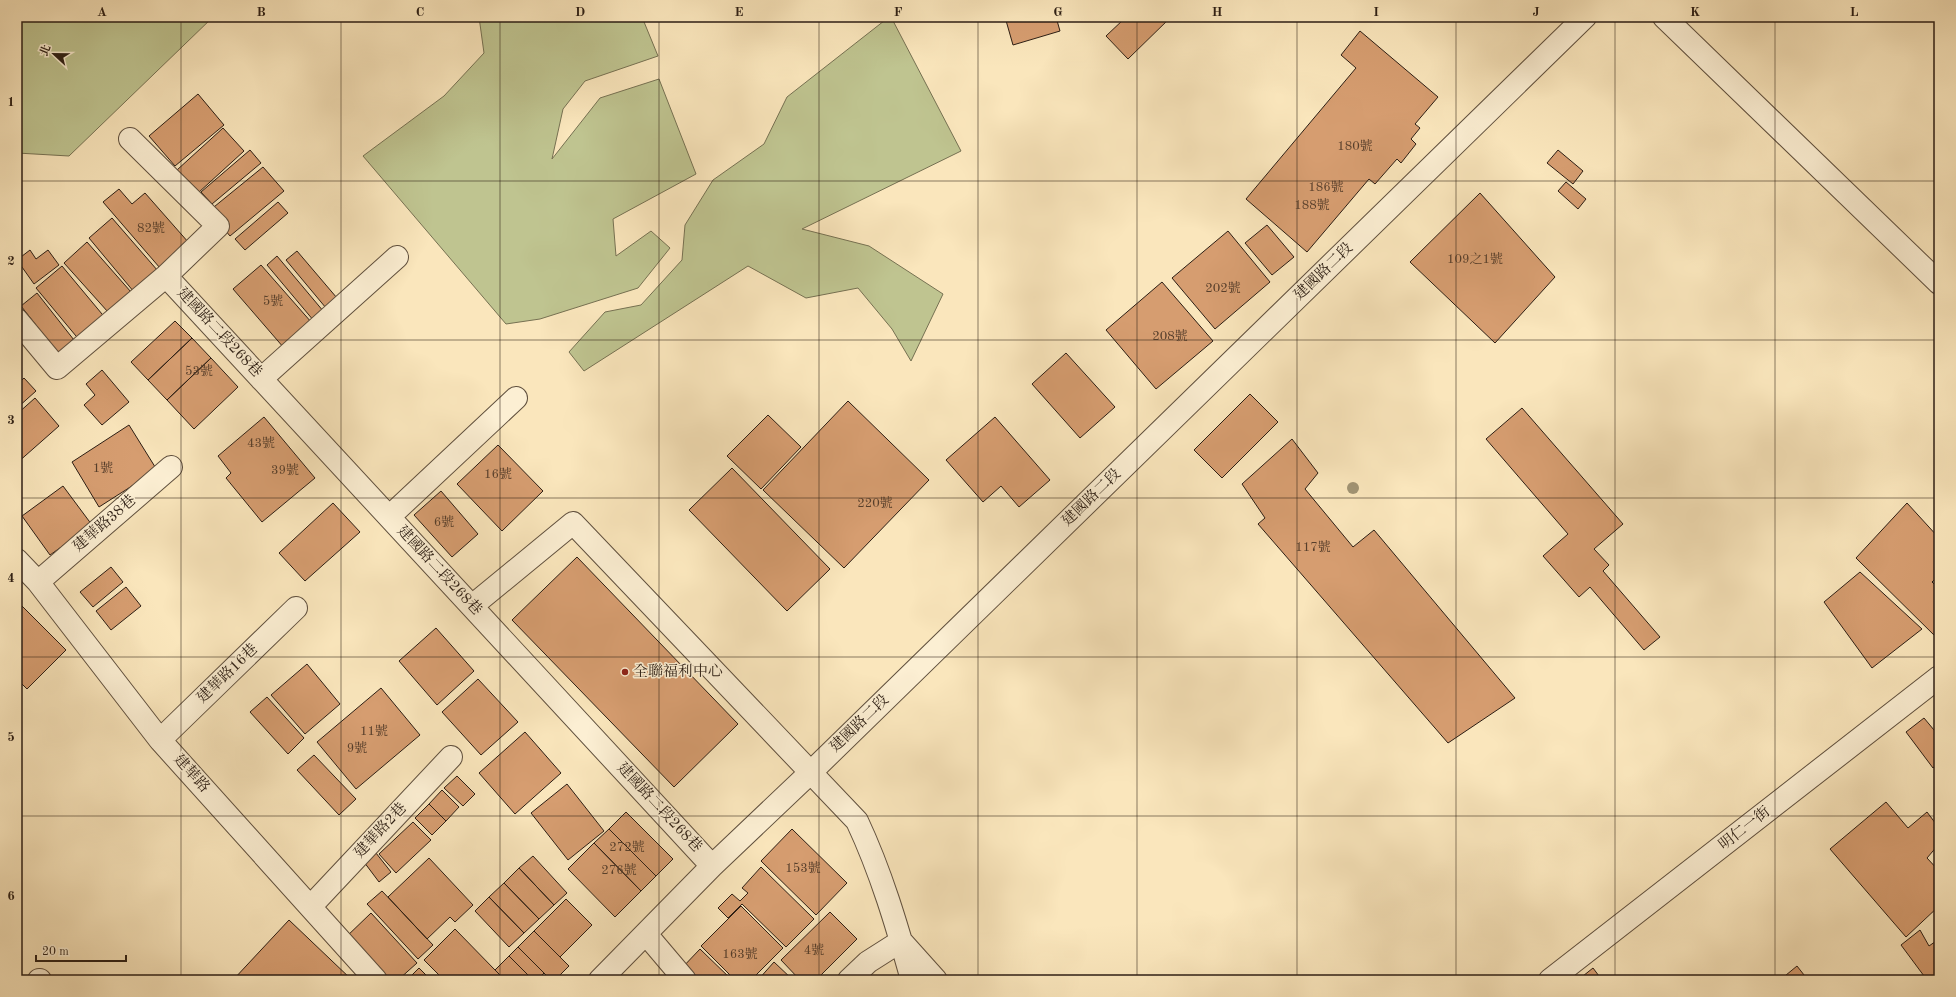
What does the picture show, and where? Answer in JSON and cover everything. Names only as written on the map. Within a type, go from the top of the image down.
[{"type":"street","name":"建國路二段","points":[[600,980],[712,866],[811,772],[1585,17]]},
{"type":"street","points":[[1664,17],[1939,283]]},
{"type":"street","points":[[17,320],[57,368],[166,276],[218,226],[130,139]]},
{"type":"street","points":[[261,379],[397,257]]},
{"type":"street","name":"建國路二段268巷","points":[[166,276],[712,866]]},
{"type":"street","points":[[389,517],[516,398]]},
{"type":"street","name":"建華路38巷","points":[[38,582],[171,467]]},
{"type":"street","points":[[472,606],[573,523],[857,821],[873,855],[912,980]]},
{"type":"street","name":"建華路","points":[[17,560],[38,582],[160,740],[376,980]]},
{"type":"street","name":"建華路16巷","points":[[160,740],[296,608]]},
{"type":"street","name":"明仁一街","points":[[1550,980],[1939,677]]},
{"type":"street","name":"建華路2巷","points":[[311,906],[451,757]]},
{"type":"street","points":[[646,934],[685,980]]},
{"type":"street","points":[[849,980],[868,962],[901,941]]},
{"type":"street","points":[[901,941],[936,980]]},
{"type":"green space","points":[[17,17],[213,17],[69,156],[17,153]]},
{"type":"green space","points":[[479,17],[642,17],[658,56],[585,81],[563,109],[552,159],[600,98],[659,79],[696,174],[613,219],[616,256],[651,231],[670,248],[638,288],[540,319],[506,324],[363,156],[444,96],[484,53]]},
{"type":"green space","points":[[889,17],[891,17],[961,151],[802,229],[869,246],[943,294],[911,361],[892,329],[858,288],[806,298],[748,266],[584,371],[569,352],[605,312],[641,305],[682,260],[685,225],[713,180],[764,144],[787,97]]},
{"type":"building","points":[[1005,17],[1056,17],[1060,31],[1013,45]]},
{"type":"building","points":[[1122,17],[1171,17],[1128,59],[1106,36],[1124,19]]},
{"type":"building","points":[[1360,31],[1438,97],[1415,124],[1420,128],[1411,139],[1416,144],[1401,163],[1397,159],[1375,184],[1369,179],[1307,252],[1246,199],[1356,68],[1341,55]]},
{"type":"building","points":[[198,94],[224,125],[175,166],[149,136]]},
{"type":"building","points":[[223,128],[244,151],[198,193],[177,170]]},
{"type":"building","points":[[250,150],[261,163],[212,204],[201,192]]},
{"type":"building","points":[[1558,150],[1583,171],[1573,184],[1547,163]]},
{"type":"building","points":[[263,167],[284,191],[230,236],[209,211]]},
{"type":"building","points":[[1566,182],[1586,199],[1578,209],[1558,191]]},
{"type":"building","points":[[119,189],[132,204],[145,193],[189,243],[160,268],[103,202]]},
{"type":"building","points":[[1480,193],[1555,277],[1495,343],[1410,262]]},
{"type":"building","points":[[278,202],[288,213],[245,250],[235,239]]},
{"type":"building","points":[[112,218],[158,271],[134,292],[89,238]]},
{"type":"building","points":[[1267,225],[1294,257],[1272,275],[1245,243]]},
{"type":"building","points":[[1228,231],[1270,282],[1215,329],[1172,278]]},
{"type":"building","points":[[87,242],[131,292],[108,312],[64,263]]},
{"type":"building","points":[[30,250],[36,259],[48,250],[59,265],[34,284],[17,260]]},
{"type":"building","points":[[297,251],[337,298],[326,308],[286,260]]},
{"type":"building","points":[[277,256],[324,312],[314,321],[267,265]]},
{"type":"building","points":[[261,265],[312,323],[284,348],[233,289]]},
{"type":"building","points":[[62,266],[107,320],[81,342],[36,288]]},
{"type":"building","points":[[1162,282],[1213,341],[1156,389],[1106,330]]},
{"type":"building","points":[[37,293],[74,340],[58,353],[21,306]]},
{"type":"building","points":[[175,321],[192,338],[148,380],[131,362]]},
{"type":"building","points":[[192,338],[211,358],[167,400],[148,380]]},
{"type":"building","points":[[1066,353],[1115,407],[1080,438],[1032,384]]},
{"type":"building","points":[[211,358],[238,387],[194,429],[167,400]]},
{"type":"building","points":[[102,370],[129,402],[102,425],[84,405],[95,395],[86,384]]},
{"type":"building","points":[[24,378],[36,391],[17,408],[17,385]]},
{"type":"building","points":[[1250,394],[1278,422],[1222,478],[1194,450]]},
{"type":"building","points":[[35,398],[59,426],[17,463],[17,414]]},
{"type":"building","points":[[848,401],[929,480],[844,568],[763,490]]},
{"type":"building","points":[[1522,408],[1623,524],[1594,549],[1609,565],[1603,571],[1660,637],[1644,650],[1590,587],[1579,597],[1543,556],[1568,534],[1486,439]]},
{"type":"building","points":[[768,415],[801,447],[761,489],[727,456]]},
{"type":"building","points":[[264,417],[315,478],[262,522],[226,478],[231,473],[218,456]]},
{"type":"building","points":[[995,417],[1050,480],[1019,507],[1001,486],[983,502],[946,460]]},
{"type":"building","points":[[129,425],[157,470],[99,507],[72,462]]},
{"type":"building","points":[[1292,439],[1318,473],[1305,489],[1353,547],[1374,530],[1515,698],[1448,743],[1258,524],[1265,518],[1242,484]]},
{"type":"building","points":[[498,445],[543,491],[502,531],[457,484]]},
{"type":"building","points":[[732,468],[830,569],[787,611],[689,510]]},
{"type":"building","points":[[63,486],[92,525],[50,555],[22,516]]},
{"type":"building","points":[[441,491],[478,534],[452,557],[414,515]]},
{"type":"building","points":[[333,503],[360,532],[305,581],[279,553]]},
{"type":"building","points":[[1907,503],[1939,538],[1939,575],[1932,582],[1939,589],[1939,640],[1856,558]]},
{"type":"building","name":"全聯福利中心","points":[[577,557],[738,724],[674,787],[512,620]]},
{"type":"building","points":[[111,567],[123,582],[93,607],[80,592]]},
{"type":"building","points":[[1860,572],[1922,629],[1872,668],[1824,602]]},
{"type":"building","points":[[126,587],[141,606],[111,630],[96,611]]},
{"type":"building","points":[[17,601],[66,650],[27,689],[17,679]]},
{"type":"building","points":[[436,628],[474,671],[437,705],[399,661]]},
{"type":"building","points":[[307,664],[340,704],[305,734],[271,695]]},
{"type":"building","points":[[478,679],[518,722],[481,755],[442,712]]},
{"type":"building","points":[[381,688],[420,735],[356,789],[317,742]]},
{"type":"building","points":[[267,697],[304,738],[288,754],[250,712]]},
{"type":"building","points":[[1924,718],[1939,736],[1939,763],[1933,768],[1906,732]]},
{"type":"building","points":[[525,732],[561,773],[515,814],[479,773]]},
{"type":"building","points":[[314,755],[356,799],[339,815],[297,770]]},
{"type":"building","points":[[457,776],[475,794],[463,806],[444,788]]},
{"type":"building","points":[[567,784],[604,831],[568,860],[531,813]]},
{"type":"building","points":[[442,790],[459,807],[446,821],[429,804]]},
{"type":"building","points":[[1886,802],[1908,828],[1927,812],[1939,828],[1939,844],[1927,858],[1939,871],[1939,906],[1906,937],[1830,849]]},
{"type":"building","points":[[429,804],[446,821],[432,835],[415,818]]},
{"type":"building","points":[[626,812],[673,859],[656,876],[609,829]]},
{"type":"building","points":[[413,822],[431,840],[396,873],[379,854]]},
{"type":"building","points":[[609,829],[656,876],[641,891],[594,843]]},
{"type":"building","points":[[792,829],[847,883],[816,915],[761,861]]},
{"type":"building","points":[[594,843],[641,891],[615,917],[568,869]]},
{"type":"building","points":[[376,853],[391,872],[379,882],[364,862]]},
{"type":"building","points":[[533,856],[567,893],[554,905],[519,868]]},
{"type":"building","points":[[429,858],[473,905],[455,922],[450,917],[427,939],[388,897]]},
{"type":"building","points":[[761,867],[814,919],[786,947],[742,904],[728,918],[718,908],[732,894],[740,901],[748,893],[742,888]]},
{"type":"building","points":[[519,868],[554,905],[539,919],[504,883]]},
{"type":"building","points":[[504,883],[539,919],[524,933],[489,897]]},
{"type":"building","points":[[382,891],[433,945],[418,959],[367,904]]},
{"type":"building","points":[[489,897],[524,933],[509,947],[475,911]]},
{"type":"building","points":[[566,899],[592,925],[560,957],[534,931]]},
{"type":"building","points":[[741,906],[783,948],[751,980],[735,980],[701,946]]},
{"type":"building","points":[[830,912],[857,939],[816,980],[800,980],[781,960]]},
{"type":"building","points":[[371,913],[417,963],[398,980],[382,980],[344,939]]},
{"type":"building","points":[[289,920],[352,980],[233,980]]},
{"type":"building","points":[[455,929],[505,980],[444,980],[424,960]]},
{"type":"building","points":[[1920,930],[1929,946],[1939,939],[1939,980],[1927,980],[1901,945]]},
{"type":"building","points":[[534,931],[569,966],[555,980],[551,980],[518,947]]},
{"type":"building","points":[[518,947],[544,973],[537,980],[533,980],[509,956]]},
{"type":"building","points":[[700,949],[732,980],[691,980],[680,970]]},
{"type":"building","points":[[509,956],[533,980],[505,980],[495,970]]},
{"type":"building","points":[[774,962],[793,980],[758,980]]},
{"type":"building","points":[[1797,966],[1808,980],[1780,980]]},
{"type":"building","points":[[419,968],[431,980],[407,980]]},
{"type":"building","points":[[1593,968],[1602,980],[1578,980]]},
{"type":"place","name":"全聯福利中心","points":[[625,672]]}]
